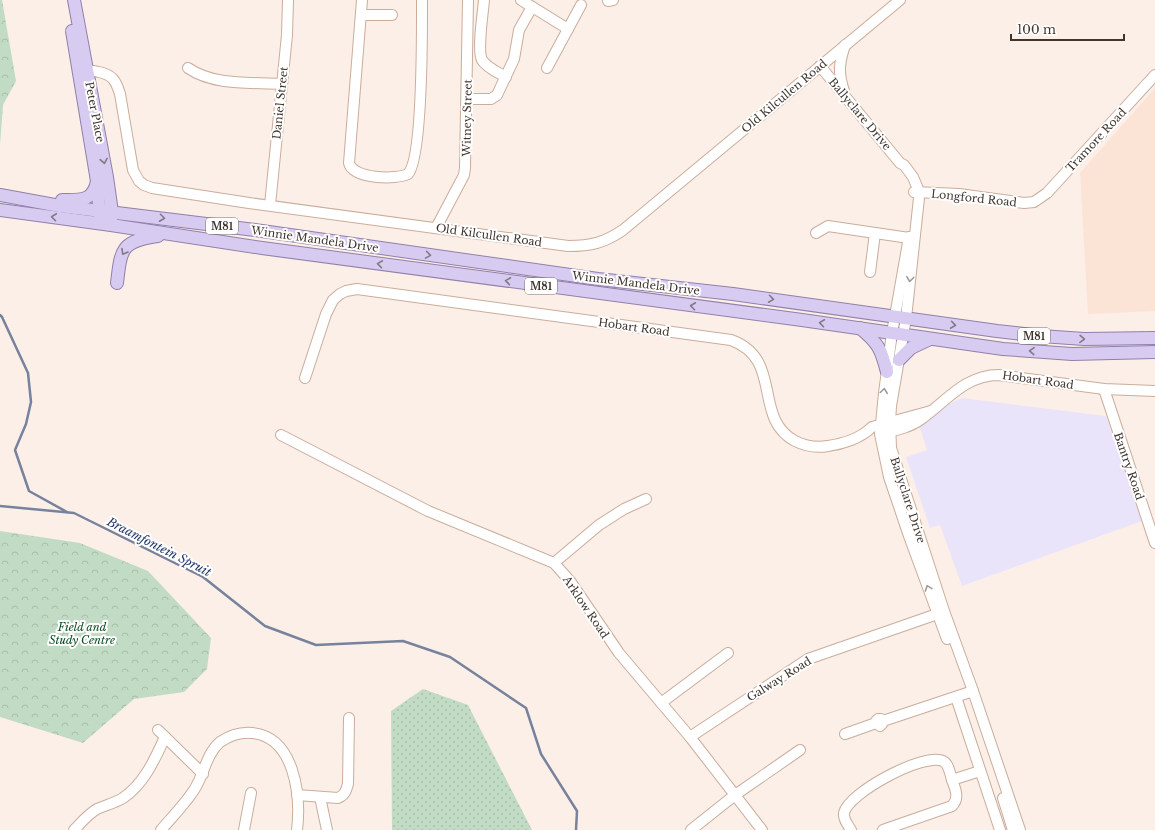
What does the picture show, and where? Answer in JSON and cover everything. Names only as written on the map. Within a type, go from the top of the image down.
[{"type":"main road","name":"Peter Place","points":[[67,0],[107,177],[106,224]]},
{"type":"main road","name":"Peter Place","points":[[74,0],[97,181],[106,211]]},
{"type":"main road","points":[[27,199],[85,199],[93,194],[97,181]]},
{"type":"main road","name":"Winnie Mandela Drive","points":[[0,195],[60,206],[270,232],[598,279],[733,294],[900,318],[1041,336],[1084,339],[1155,338]]},
{"type":"main road","name":"Winnie Mandela Drive","points":[[0,210],[477,277],[1030,351],[1087,354],[1155,352]]},
{"type":"main road","points":[[117,283],[120,258],[126,247],[132,242],[141,238],[171,234]]},
{"type":"main road","points":[[860,328],[878,345],[887,372]]},
{"type":"main road","points":[[899,360],[911,348],[930,338]]},
{"type":"street","name":"Daniel Street","points":[[270,206],[287,28],[288,0]]},
{"type":"street","points":[[362,0],[349,159],[350,168],[355,172],[365,175],[392,178],[408,174],[411,169],[417,132],[422,71],[422,0]]},
{"type":"street","name":"Witney Street","points":[[436,228],[464,175],[465,168],[468,0]]},
{"type":"street","points":[[484,0],[481,32],[482,59],[486,64],[506,77]]},
{"type":"street","points":[[521,0],[568,28]]},
{"type":"street","points":[[608,0],[613,0]]},
{"type":"street","name":"Old Kilcullen Road","points":[[83,70],[109,75],[116,83],[120,94],[135,176],[144,185],[158,190],[568,246],[597,244],[623,230],[900,0]]},
{"type":"street","points":[[547,68],[581,6]]},
{"type":"street","points":[[467,99],[491,99],[498,95],[514,59],[519,30],[532,7]]},
{"type":"street","points":[[361,15],[392,15]]},
{"type":"street","points":[[845,45],[840,60],[839,71],[840,80],[846,96]]},
{"type":"street","name":"Ballyclare Drive","points":[[820,66],[900,162],[916,193],[917,224],[900,318]]},
{"type":"street","points":[[188,68],[197,74],[212,79],[281,84]]},
{"type":"street","name":"Tramore Road","points":[[1034,202],[1047,193],[1155,75]]},
{"type":"street","name":"Ballyclare Drive","points":[[916,193],[909,238],[898,333],[887,372],[885,428],[889,477],[909,536],[941,613],[1020,830]]},
{"type":"street","name":"Longford Road","points":[[916,193],[959,194],[1024,204],[1034,202]]},
{"type":"street","points":[[816,233],[828,226],[909,238]]},
{"type":"street","points":[[870,272],[875,233]]},
{"type":"street","name":"Hobart Road","points":[[305,378],[326,314],[333,300],[340,294],[352,290],[363,290],[731,340],[743,346],[758,360],[764,374],[772,412],[777,424],[788,436],[806,445],[821,447],[835,445],[865,434],[872,427],[885,428],[914,424],[963,386],[987,375],[999,375],[1104,390],[1155,391]]},
{"type":"street","name":"Ballyclare Drive","points":[[885,428],[899,360],[898,333]]},
{"type":"street","name":"Bantry Road","points":[[1104,390],[1155,543]]},
{"type":"street","name":"Arklow Road","points":[[281,435],[428,510],[554,563],[570,581],[619,653],[690,737],[762,830]]},
{"type":"street","points":[[554,563],[588,534],[624,509],[646,500]]},
{"type":"street","name":"Galway Road","points":[[690,737],[808,659],[941,613]]},
{"type":"street","points":[[661,703],[728,653]]},
{"type":"street","points":[[845,734],[970,692]]},
{"type":"street","name":"Ballyclare Drive","points":[[970,692],[1013,830]]},
{"type":"street","points":[[956,697],[1000,830]]},
{"type":"street","points":[[297,795],[338,798],[343,796],[346,792],[348,784],[349,718]]},
{"type":"street","points":[[74,830],[92,812],[124,797],[143,778],[154,761],[162,733],[203,774]]},
{"type":"street","points":[[161,830],[191,795],[203,774],[210,756],[221,742],[240,734],[255,733],[267,737],[278,744],[289,766],[297,795],[297,830]]},
{"type":"street","points":[[691,830],[735,795],[800,750]]},
{"type":"street","points":[[850,830],[844,820],[845,810],[862,792],[890,775],[907,767],[930,760],[942,761],[946,764],[956,797],[956,800],[952,806],[883,830]]},
{"type":"street","points":[[952,780],[980,771]]},
{"type":"street","points":[[244,830],[252,793]]},
{"type":"street","points":[[320,797],[327,830]]},
{"type":"shaded area","points":[[1155,88],[1155,311],[1088,314],[1080,173]]},
{"type":"shaded area","points":[[962,398],[1106,416],[1142,521],[962,586],[940,525],[930,528],[906,457],[927,450],[917,419]]},
{"type":"green space","points":[[0,0],[2,0],[16,81],[3,105],[0,145]]},
{"type":"green space","name":"Field and Study Centre","points":[[0,531],[80,543],[148,571],[211,638],[207,669],[184,692],[134,699],[83,743],[0,717]]},
{"type":"green space","points":[[423,689],[468,705],[532,830],[392,830],[391,711]]},
{"type":"waterway","points":[[0,315],[28,373],[31,402],[26,424],[15,450],[29,491],[67,512]]},
{"type":"waterway","name":"Braamfontein Spruit","points":[[0,506],[74,513],[203,577],[265,626],[316,645],[403,641],[450,657],[526,708],[541,754],[577,811],[576,830]]}]
